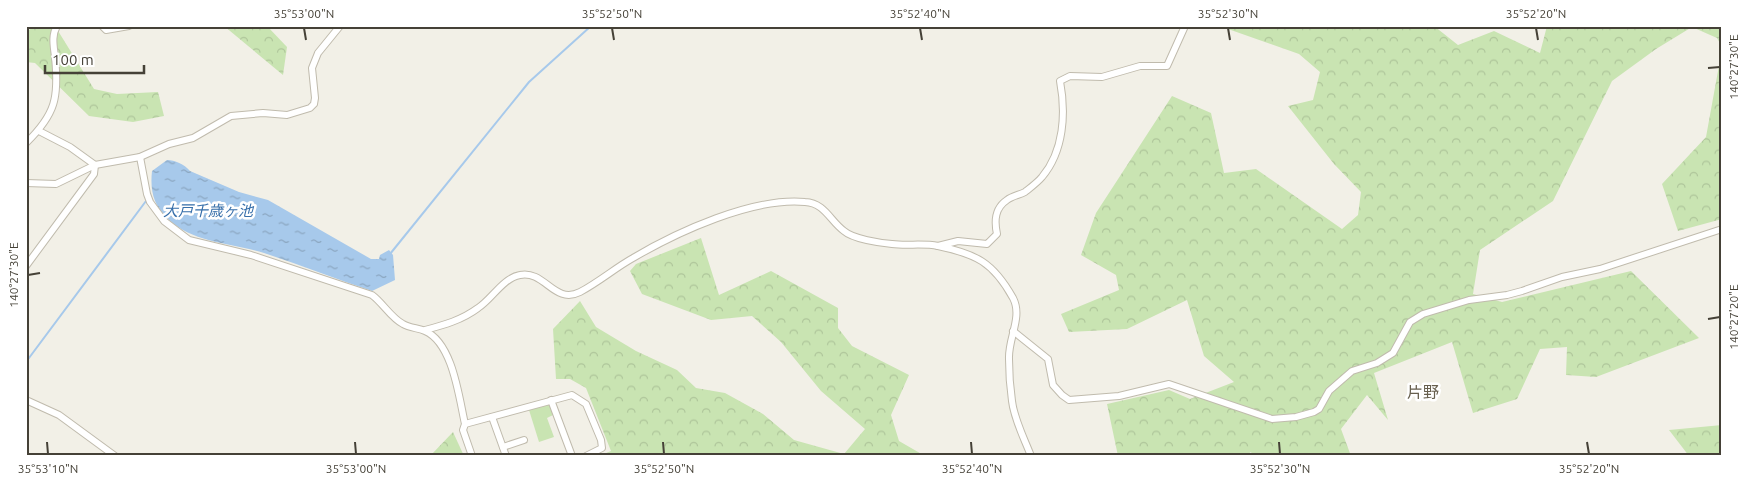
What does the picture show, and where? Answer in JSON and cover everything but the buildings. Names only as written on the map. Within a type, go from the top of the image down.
[{"type":"street","points":[[26,143],[39,131],[55,102],[57,84],[53,40],[57,26]]},
{"type":"street","points":[[102,26],[106,30],[129,26]]},
{"type":"street","points":[[26,184],[56,184],[95,165],[140,157],[169,144],[193,138],[232,116],[263,112],[287,115],[310,108],[314,104],[315,98],[312,68],[318,53],[340,26]]},
{"type":"street","points":[[938,246],[958,240],[987,244],[997,234],[995,223],[997,210],[1008,199],[1025,192],[1042,176],[1052,161],[1060,138],[1063,121],[1060,82],[1070,76],[1102,77],[1140,66],[1168,66],[1185,26]]},
{"type":"street","points":[[39,131],[70,147],[95,165]]},
{"type":"street","points":[[140,157],[150,202],[164,221],[184,236],[194,241],[252,255],[372,295],[401,324],[424,330],[431,335],[441,346],[450,363],[465,424],[463,430],[472,456]]},
{"type":"street","points":[[26,266],[94,174],[95,165]]},
{"type":"street","points":[[424,330],[447,324],[480,308],[513,276],[532,274],[561,294],[568,296],[579,292],[631,258],[669,238],[730,214],[766,204],[804,202],[817,204],[845,233],[892,244],[938,246],[964,252],[990,265],[1014,299],[1018,312],[1008,356],[1012,402],[1031,456]]},
{"type":"street","points":[[1013,330],[1048,359],[1053,385],[1062,395],[1070,400],[1119,396],[1169,384],[1272,419],[1285,419],[1314,412],[1322,404],[1329,390],[1352,371],[1389,357],[1396,349],[1410,322],[1423,314],[1469,300],[1507,295],[1562,277],[1600,269],[1722,229]]},
{"type":"street","points":[[465,424],[572,394],[586,404],[601,440],[602,448],[586,456]]},
{"type":"street","points":[[26,400],[60,414],[115,456]]},
{"type":"street","points":[[551,400],[572,456]]},
{"type":"street","points":[[492,417],[506,456]]},
{"type":"street","points":[[503,447],[524,440]]},
{"type":"green space","points":[[35,26],[55,26],[94,89],[117,94],[158,92],[164,116],[133,122],[89,116],[35,63],[26,62],[26,32]]},
{"type":"green space","points":[[224,26],[267,26],[287,47],[283,75]]},
{"type":"green space","points":[[1228,26],[1434,26],[1458,45],[1494,31],[1540,53],[1547,26],[1722,26],[1722,47],[1717,38],[1692,27],[1656,49],[1612,81],[1553,201],[1480,250],[1473,294],[1502,302],[1631,271],[1699,338],[1596,377],[1566,375],[1567,347],[1540,349],[1517,399],[1473,413],[1452,342],[1374,373],[1388,420],[1367,395],[1341,429],[1351,456],[1253,456],[1251,452],[1245,456],[1118,456],[1107,404],[1169,390],[1190,399],[1234,382],[1204,356],[1187,300],[1127,329],[1069,332],[1061,314],[1119,290],[1116,275],[1081,255],[1096,213],[1172,96],[1211,113],[1224,173],[1256,169],[1342,229],[1358,215],[1361,192],[1334,164],[1288,106],[1313,100],[1320,72],[1299,54],[1228,29]]},
{"type":"green space","points":[[1722,49],[1722,219],[1678,231],[1662,184],[1706,137]]},
{"type":"green space","points":[[701,238],[719,295],[771,271],[838,308],[838,328],[852,346],[909,375],[891,415],[899,441],[925,456],[599,456],[611,451],[586,388],[570,379],[556,379],[553,329],[580,301],[596,327],[636,351],[677,370],[696,388],[725,393],[763,414],[794,440],[844,454],[865,429],[821,391],[781,342],[752,316],[711,320],[642,294],[630,271],[636,264]]},
{"type":"green space","points":[[549,403],[553,415],[547,418],[554,437],[539,442],[529,410]]},
{"type":"green space","points":[[1722,425],[1722,456],[1689,456],[1669,430]]},
{"type":"green space","points":[[453,432],[464,456],[431,456],[431,455]]},
{"type":"water","name":"大戸千歳ヶ池","points":[[167,160],[179,163],[190,171],[239,192],[268,200],[371,259],[379,259],[380,255],[389,250],[393,255],[395,280],[372,291],[264,253],[201,238],[189,233],[178,227],[163,214],[154,197],[152,171]]},
{"type":"waterway","points":[[390,254],[529,82],[591,26]]},
{"type":"waterway","points":[[26,362],[146,201]]},
{"type":"district","name":"片野","points":[[1423,392]]}]
